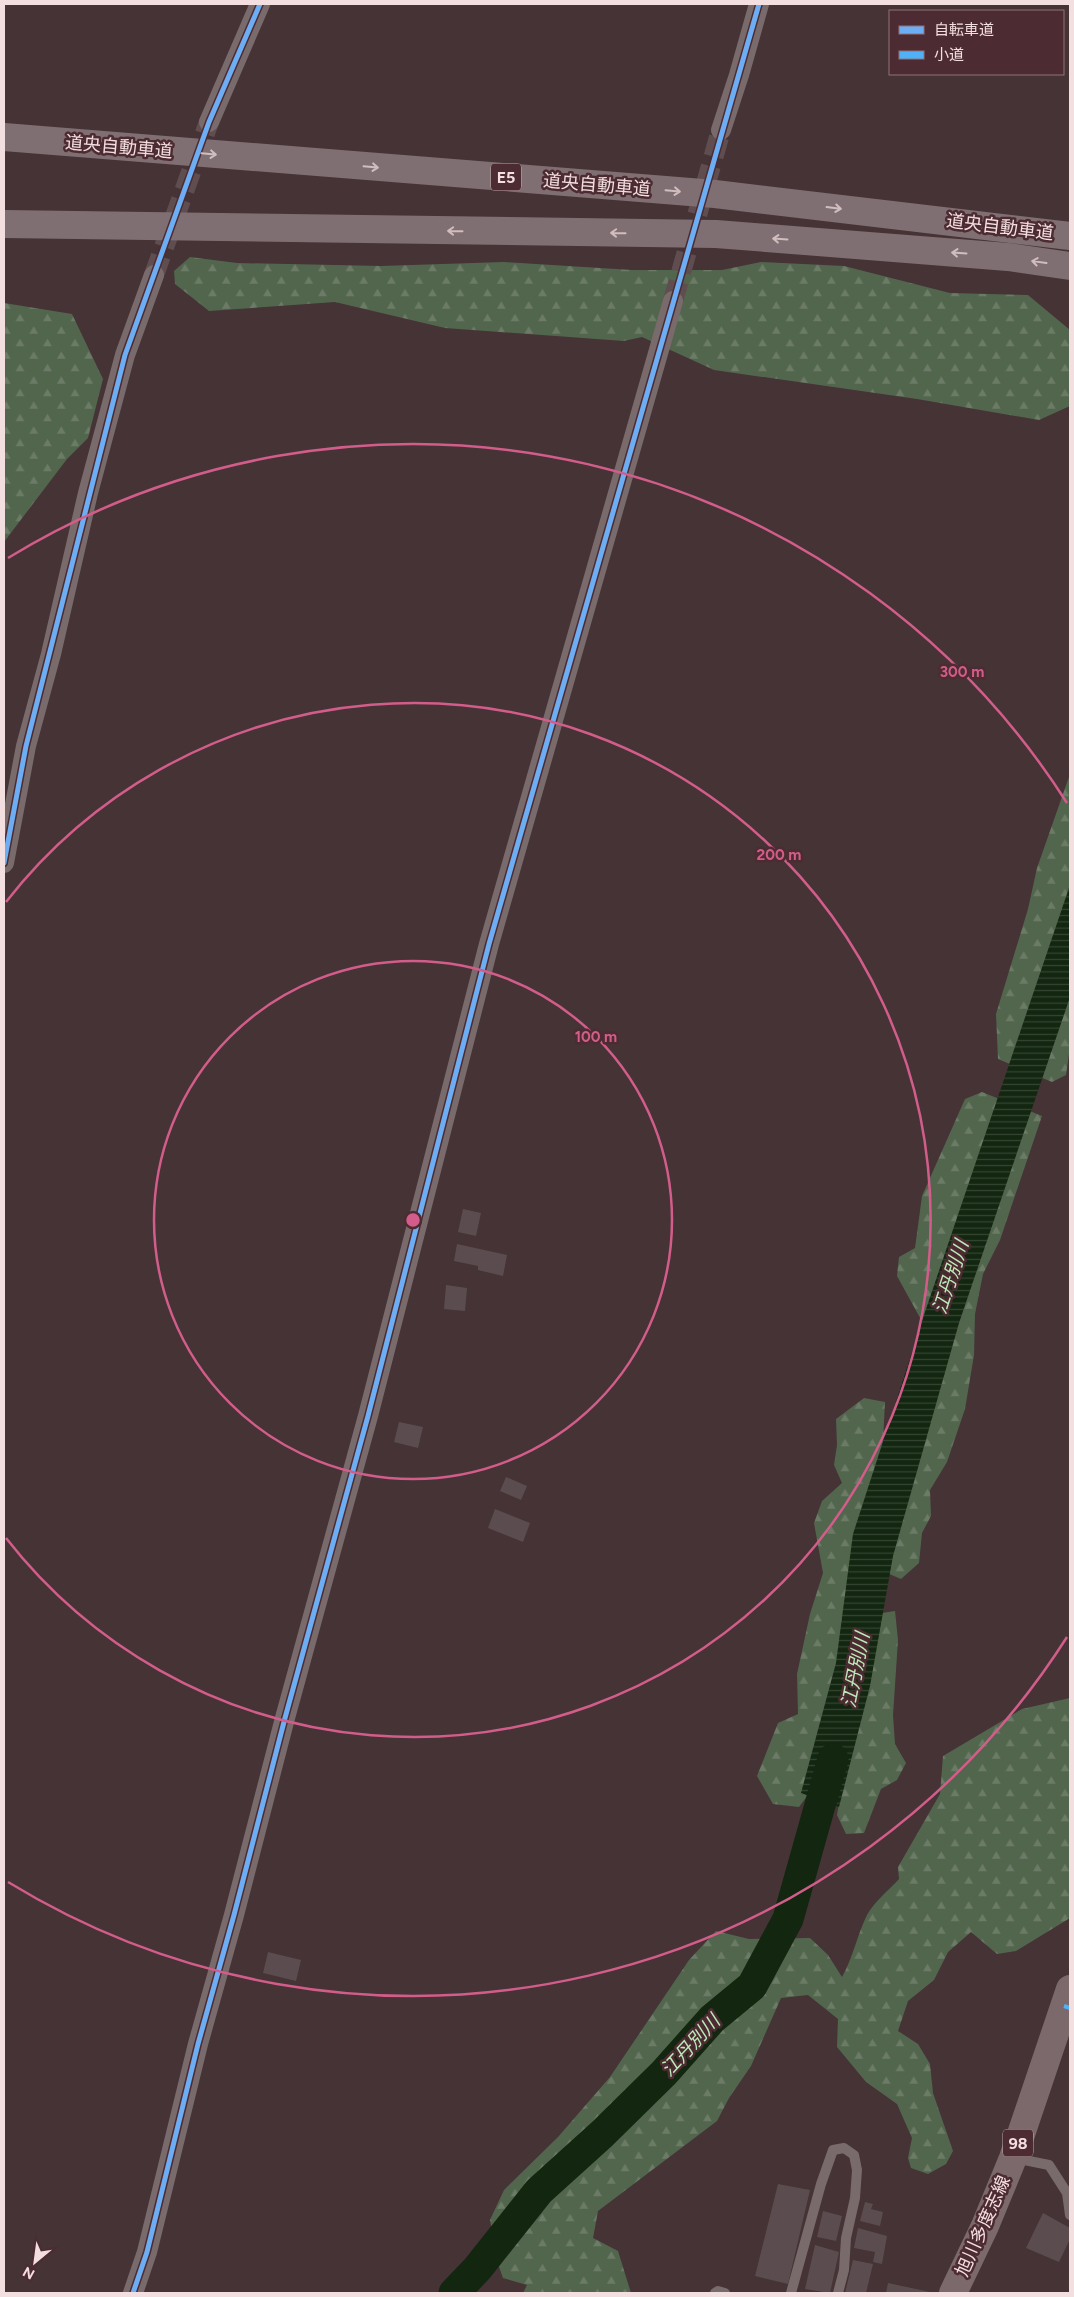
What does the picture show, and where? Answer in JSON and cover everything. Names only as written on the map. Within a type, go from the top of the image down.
[{"type":"highway","name":"道央自動車道","points":[[4,137],[715,194],[1070,236]]},
{"type":"highway","name":"道央自動車道","points":[[4,224],[716,234],[1008,257],[1070,266]]},
{"type":"main road","name":"旭川多度志線","points":[[953,2293],[985,2226],[1013,2158],[1070,1988]]},
{"type":"street","points":[[209,122],[260,4]]},
{"type":"street","points":[[721,130],[759,4]]},
{"type":"street","points":[[4,862],[26,746],[51,654],[88,494],[125,354],[154,275]]},
{"type":"street","points":[[133,2293],[147,2252],[198,2044],[368,1416],[489,944],[673,301]]},
{"type":"lane","points":[[791,2293],[821,2184],[833,2150],[844,2148],[854,2156],[857,2170],[855,2198],[846,2238],[844,2270],[838,2293]]},
{"type":"lane","points":[[1013,2158],[1049,2165],[1067,2193],[1070,2215]]},
{"type":"lane","points":[[714,2293],[718,2291],[725,2293]]},
{"type":"green space","points":[[190,257],[237,263],[381,266],[504,262],[632,270],[722,270],[761,262],[844,266],[950,293],[1028,295],[1070,330],[1070,406],[1039,420],[917,399],[714,370],[642,337],[624,341],[445,328],[335,302],[209,311],[175,284],[174,271]]},
{"type":"green space","points":[[4,303],[72,314],[103,379],[88,438],[67,459],[4,542]]},
{"type":"green space","points":[[1070,774],[1070,1047],[1066,1075],[1052,1082],[998,1059],[996,1014],[1028,909],[1037,868]]},
{"type":"green space","points":[[982,1092],[1042,1116],[1000,1240],[983,1274],[975,1314],[974,1355],[965,1409],[947,1462],[930,1490],[931,1516],[922,1533],[919,1563],[901,1579],[880,1570],[935,1345],[897,1276],[899,1257],[915,1248],[922,1196],[965,1099]]},
{"type":"green space","points":[[864,1398],[885,1402],[882,1461],[816,1784],[799,1807],[773,1804],[757,1776],[778,1723],[798,1714],[797,1674],[810,1614],[823,1573],[814,1523],[822,1501],[842,1483],[834,1465],[837,1445],[836,1419]]},
{"type":"green space","points":[[895,1611],[898,1640],[893,1715],[895,1744],[906,1763],[897,1780],[881,1789],[864,1833],[846,1834],[837,1815],[876,1614]]},
{"type":"green space","points":[[1070,1698],[1070,1918],[1016,1951],[997,1954],[971,1932],[948,1952],[934,1980],[908,2001],[898,2031],[918,2044],[930,2064],[933,2093],[953,2151],[946,2164],[928,2174],[911,2168],[908,2158],[912,2138],[897,2104],[866,2082],[837,2047],[838,2019],[808,1995],[781,1998],[751,2066],[729,2098],[717,2121],[598,2211],[593,2238],[618,2251],[631,2293],[523,2293],[527,2285],[503,2278],[498,2264],[490,2220],[504,2190],[558,2137],[610,2077],[689,1960],[716,1931],[749,1939],[810,1938],[828,1955],[842,1977],[867,1915],[899,1879],[898,1867],[940,1794],[943,1756],[1022,1709]]},
{"type":"water","points":[[1070,885],[1070,997],[959,1323],[893,1556],[870,1686],[839,1807],[801,1793],[836,1663],[853,1534],[926,1309]]},
{"type":"building","points":[[463,1209],[481,1213],[476,1236],[458,1232]]},
{"type":"building","points":[[457,1244],[507,1255],[503,1276],[478,1270],[478,1266],[454,1261]]},
{"type":"building","points":[[446,1285],[467,1288],[465,1311],[444,1309]]},
{"type":"building","points":[[399,1422],[423,1427],[418,1448],[394,1442]]},
{"type":"building","points":[[506,1477],[527,1486],[521,1500],[500,1491]]},
{"type":"building","points":[[495,1509],[530,1523],[523,1542],[488,1528]]},
{"type":"building","points":[[268,1952],[301,1960],[296,1981],[263,1973]]},
{"type":"building","points":[[778,2184],[810,2190],[788,2284],[755,2276]]},
{"type":"building","points":[[865,2202],[873,2204],[871,2209],[883,2212],[880,2226],[860,2221]]},
{"type":"building","points":[[823,2211],[842,2216],[836,2241],[817,2237]]},
{"type":"building","points":[[1043,2213],[1070,2228],[1070,2239],[1059,2262],[1026,2248]]},
{"type":"building","points":[[858,2228],[887,2236],[882,2264],[873,2262],[875,2252],[854,2248]]},
{"type":"building","points":[[815,2245],[839,2252],[830,2293],[805,2289]]},
{"type":"building","points":[[853,2260],[873,2264],[866,2293],[845,2293]]},
{"type":"building","points":[[888,2283],[930,2292],[930,2293],[886,2293]]},
{"type":"waterway","name":"江丹別川","points":[[454,2293],[477,2269],[539,2191],[602,2134],[664,2073],[712,2019],[752,1986],[788,1919],[833,1759]]},
{"type":"tunnel","points":[[154,275],[209,122]]},
{"type":"tunnel","points":[[673,301],[721,130]]},
{"type":"marked path","points":[[1064,2006],[1070,2008]]},
{"type":"cycle path","points":[[4,863],[26,746],[125,355],[209,122],[260,4]]},
{"type":"cycle path","points":[[133,2293],[147,2252],[198,2044],[368,1416],[489,944],[759,4]]}]
